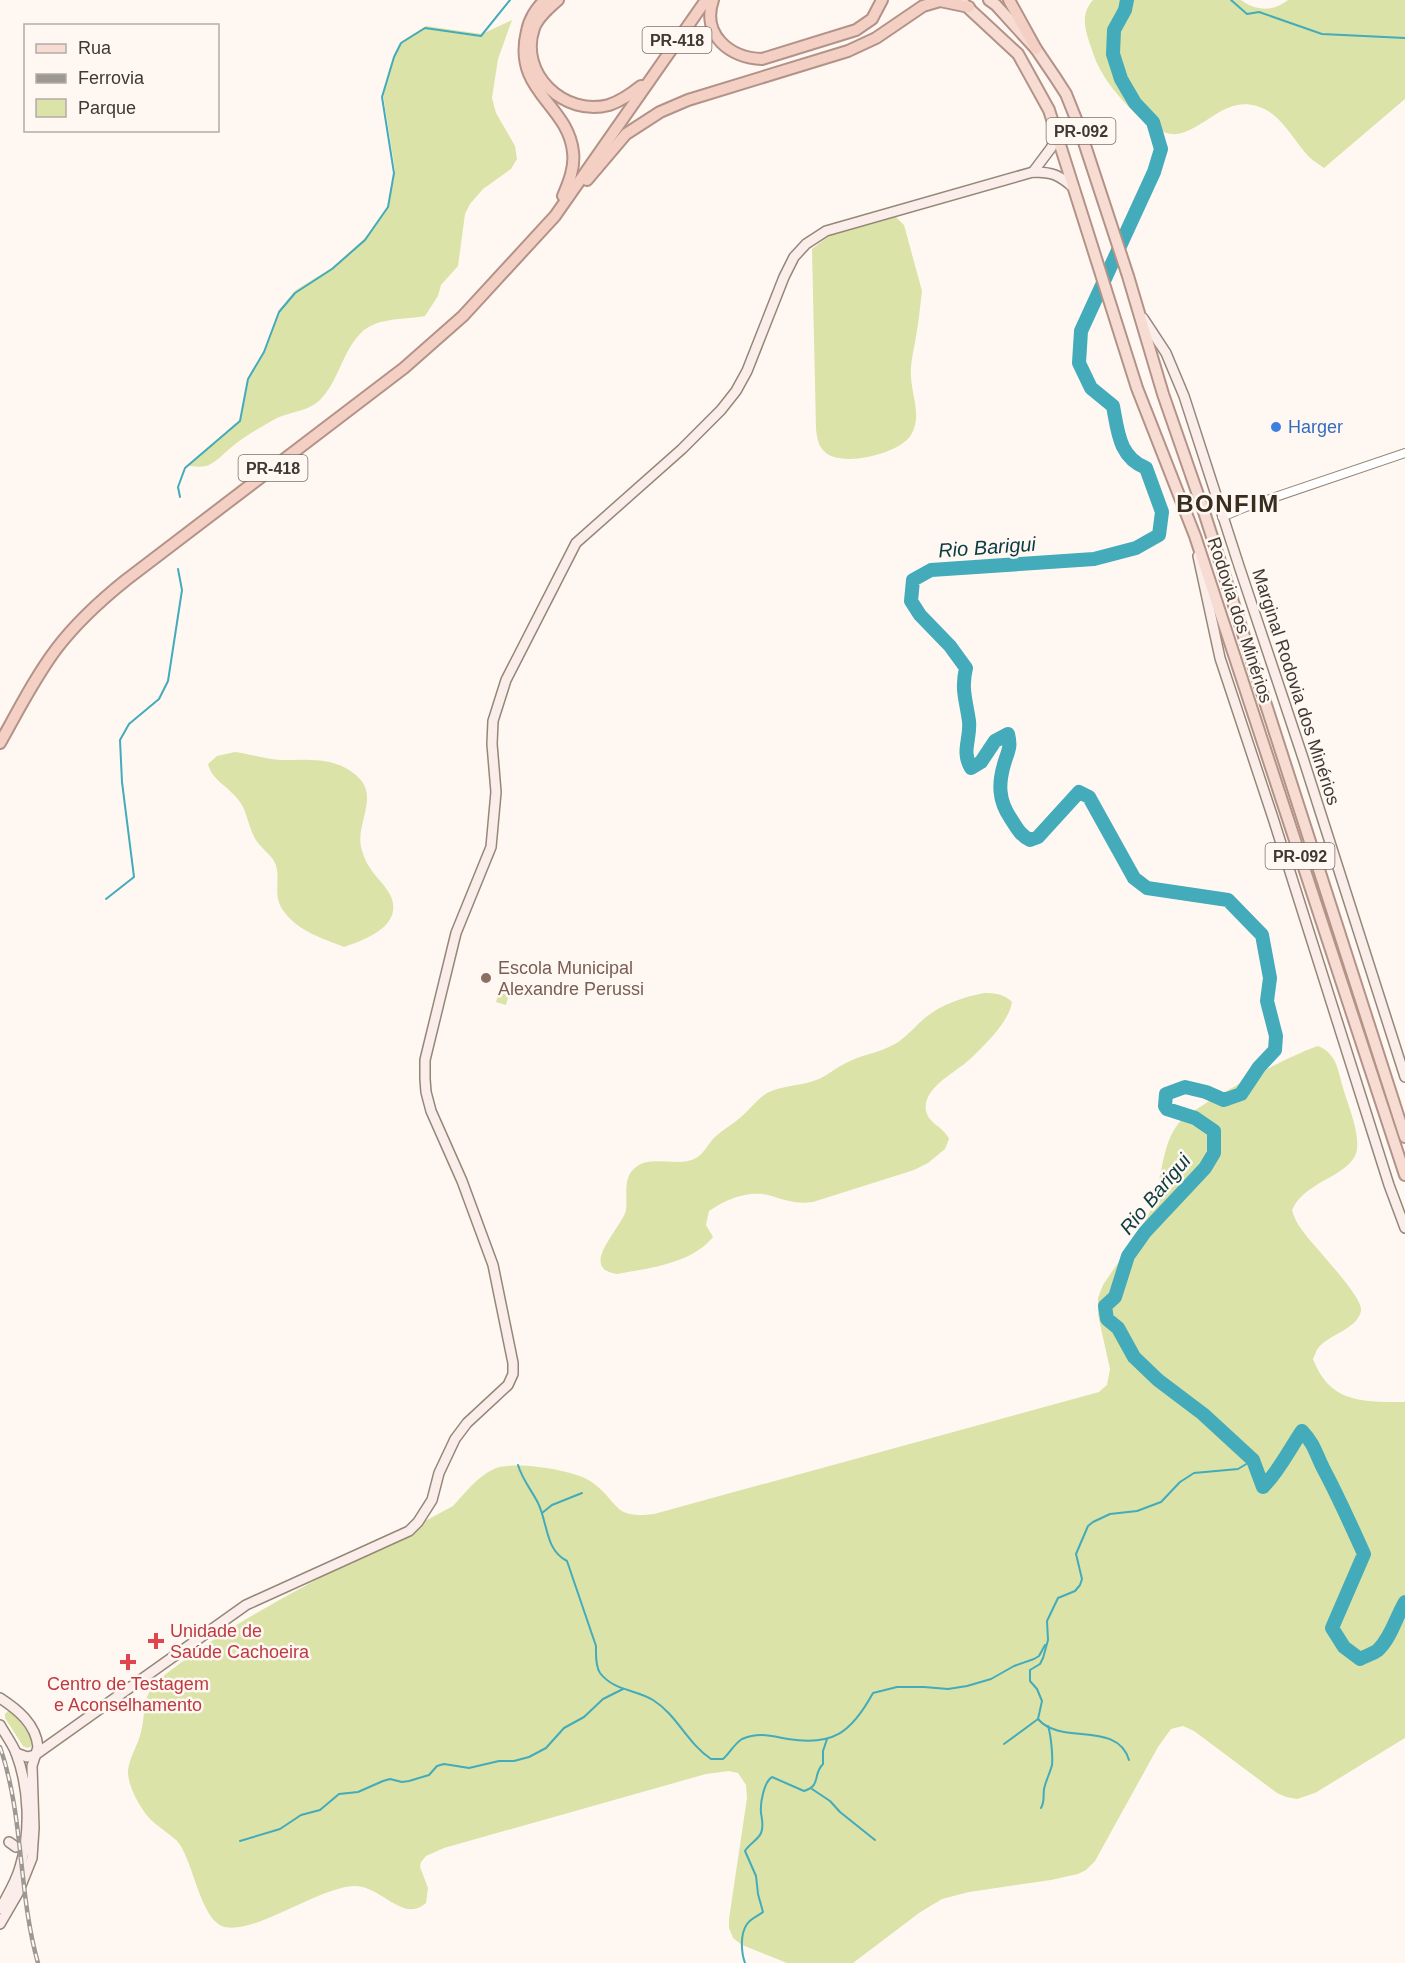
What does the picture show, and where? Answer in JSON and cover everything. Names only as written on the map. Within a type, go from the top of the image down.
[{"type":"highway","points":[[545,0],[539,5],[528,24],[523,45],[526,66],[533,83],[559,118],[570,138],[573,152],[573,169],[555,216]]},
{"type":"highway","points":[[558,0],[546,10],[534,28],[531,47],[535,66],[543,82],[553,94],[567,102],[591,107],[609,105],[627,97],[649,81]]},
{"type":"highway","name":"PR-418","points":[[0,743],[45,666],[58,647],[91,610],[404,368],[463,316],[555,216],[706,0]]},
{"type":"highway","points":[[713,0],[711,20],[714,32],[723,46],[746,58],[762,59],[856,30],[872,19],[882,0]]},
{"type":"highway","points":[[1009,0],[1036,49]]},
{"type":"highway","points":[[555,216],[626,134],[660,111],[688,100],[848,51],[876,38],[923,6],[940,1],[964,3]]},
{"type":"main road","name":"Rodovia dos Minérios","points":[[989,0],[1036,49],[1066,94],[1078,124],[1111,220],[1163,394],[1205,515],[1405,1137]]},
{"type":"main road","name":"Rodovia dos Minérios","points":[[964,3],[1018,54],[1049,110],[1137,388],[1195,536],[1405,1175]]},
{"type":"main road","points":[[1033,172],[1052,148],[1058,134]]},
{"type":"main road","points":[[16,1753],[24,1757],[35,1755],[246,1605],[409,1531],[418,1522],[432,1500],[439,1473],[455,1439],[467,1423],[508,1385],[513,1374],[513,1363],[493,1265],[462,1182],[431,1111],[426,1092],[425,1060],[456,933],[492,847],[496,792],[492,744],[493,721],[506,680],[576,543],[682,449],[736,391],[747,370],[784,277],[794,257],[806,244],[826,231],[1033,172],[1048,172],[1063,178],[1074,188]]},
{"type":"main road","name":"Marginal Rodovia dos Minérios","points":[[1140,315],[1166,353],[1180,387],[1303,758],[1405,1077]]},
{"type":"main road","points":[[1195,536],[1204,590],[1220,658],[1405,1228]]},
{"type":"main road","points":[[0,1698],[13,1706],[29,1724],[38,1742],[31,1772],[34,1828],[32,1858],[0,1909]]},
{"type":"main road","points":[[0,1709],[6,1705],[13,1706]]},
{"type":"main road","points":[[0,1725],[16,1753],[23,1779],[26,1804],[22,1874],[7,1916],[0,1924]]},
{"type":"main road","points":[[38,1742],[55,1741]]},
{"type":"main road","points":[[9,1842],[16,1847],[24,1845]]},
{"type":"street","points":[[1222,517],[1405,453]]},
{"type":"green space","points":[[1093,0],[1241,0],[1265,9],[1276,7],[1288,0],[1405,0],[1405,99],[1324,168],[1309,157],[1280,121],[1257,106],[1246,104],[1227,108],[1182,133],[1172,134],[1161,131],[1127,105],[1100,69],[1089,41],[1085,22],[1086,11]]},
{"type":"green space","points":[[512,20],[498,59],[492,98],[496,113],[515,146],[517,159],[511,169],[483,189],[470,204],[465,214],[458,266],[441,285],[438,296],[425,316],[385,321],[370,326],[350,347],[331,385],[319,401],[310,407],[266,424],[239,441],[209,465],[186,466],[241,419],[249,377],[265,350],[280,309],[296,290],[333,267],[365,238],[389,205],[395,170],[383,94],[395,55],[402,41],[426,26],[482,34]]},
{"type":"green space","points":[[884,216],[895,216],[904,225],[922,291],[911,367],[916,421],[911,435],[905,442],[884,453],[858,458],[834,457],[821,448],[816,429],[812,249],[833,233]]},
{"type":"green space","points":[[235,752],[280,760],[331,762],[358,777],[367,793],[360,838],[361,847],[367,863],[386,888],[393,905],[391,918],[381,930],[344,947],[304,930],[285,913],[278,900],[274,861],[256,840],[240,802],[217,780],[208,764],[217,756]]},
{"type":"green space","points":[[501,984],[511,987],[506,1005],[496,1002]]},
{"type":"green space","points":[[984,993],[1006,997],[1012,1002],[1010,1010],[988,1041],[929,1095],[926,1111],[949,1139],[945,1149],[928,1163],[914,1170],[813,1202],[792,1202],[764,1194],[739,1196],[709,1211],[706,1225],[713,1237],[704,1246],[681,1259],[656,1267],[617,1274],[606,1270],[601,1264],[601,1256],[605,1247],[626,1210],[627,1181],[636,1167],[649,1162],[680,1162],[694,1159],[701,1155],[716,1136],[764,1095],[778,1089],[814,1081],[850,1061],[889,1047],[939,1008]]},
{"type":"green space","points":[[1318,1046],[1329,1053],[1338,1069],[1354,1122],[1357,1149],[1348,1165],[1306,1192],[1292,1210],[1300,1228],[1360,1304],[1361,1311],[1354,1322],[1318,1348],[1313,1359],[1320,1374],[1329,1385],[1350,1397],[1376,1402],[1405,1402],[1405,1738],[1315,1793],[1297,1799],[1277,1793],[1194,1731],[1183,1726],[1171,1729],[1158,1747],[1095,1861],[1086,1870],[1051,1880],[969,1892],[942,1899],[919,1913],[853,1963],[787,1963],[742,1945],[733,1938],[729,1928],[729,1919],[747,1798],[746,1785],[738,1773],[729,1771],[706,1774],[444,1848],[426,1856],[421,1862],[420,1867],[428,1888],[426,1903],[417,1908],[400,1907],[373,1891],[354,1886],[323,1894],[253,1924],[225,1927],[216,1922],[202,1900],[181,1847],[146,1814],[138,1803],[128,1776],[129,1765],[141,1732],[149,1692],[168,1672],[250,1617],[453,1506],[477,1480],[488,1472],[503,1466],[529,1466],[574,1474],[593,1483],[624,1512],[640,1515],[654,1514],[1099,1392],[1107,1385],[1110,1369],[1098,1315],[1098,1298],[1103,1285],[1152,1207],[1172,1133],[1187,1116],[1223,1093]]},
{"type":"green space","points":[[8,1711],[13,1712],[33,1740],[31,1747],[23,1746],[5,1718]]},
{"type":"waterway","points":[[180,497],[178,487],[185,468],[240,421],[248,379],[264,352],[279,312],[295,293],[332,269],[365,240],[388,207],[394,173],[382,97],[394,57],[401,43],[425,28],[481,36],[510,0]]},
{"type":"waterway","name":"Rio Barigui","points":[[1127,0],[1125,10],[1114,30],[1113,54],[1121,79],[1135,103],[1153,122],[1161,149],[1154,172],[1081,331],[1079,363],[1091,388],[1113,406],[1121,443],[1125,450],[1130,457],[1146,468],[1162,512],[1159,535],[1136,548],[1094,559],[931,570],[913,580],[911,601],[920,615],[950,646],[966,668],[964,688],[969,721],[966,750],[971,768],[981,762],[995,741],[1008,734],[1009,748],[1001,777],[1000,791],[1007,812],[1021,834],[1030,840],[1038,837],[1079,792],[1089,797],[1134,878],[1147,888],[1228,900],[1262,935],[1270,978],[1267,1001],[1276,1036],[1275,1050],[1259,1067],[1241,1094],[1224,1100],[1206,1092],[1185,1087],[1166,1094],[1167,1109],[1195,1118],[1214,1131],[1214,1153],[1205,1168],[1145,1232],[1128,1256],[1115,1297],[1105,1306],[1107,1319],[1118,1328],[1134,1357],[1158,1380],[1203,1414],[1253,1460],[1263,1487],[1302,1431],[1310,1440],[1364,1554],[1332,1628],[1344,1647],[1360,1659],[1374,1653],[1383,1645],[1405,1602]]},
{"type":"waterway","points":[[1231,0],[1247,14],[1259,12],[1322,34],[1405,38]]},
{"type":"waterway","points":[[106,899],[134,877],[122,782],[120,740],[129,724],[159,699],[168,681],[182,590],[178,569]]},
{"type":"waterway","points":[[1004,1744],[1038,1719],[1042,1701],[1037,1689],[1030,1681],[1030,1670],[1040,1664],[1043,1658],[1048,1640],[1047,1621],[1058,1598],[1075,1591],[1080,1585],[1082,1579],[1076,1554],[1088,1526],[1110,1514],[1137,1511],[1161,1502],[1180,1482],[1194,1473],[1238,1469],[1253,1460]]},
{"type":"waterway","points":[[518,1465],[538,1503],[551,1543],[560,1556],[567,1561],[596,1646],[598,1670],[618,1687],[646,1696],[661,1706],[695,1745],[711,1759],[723,1759],[739,1741],[754,1736],[765,1735],[804,1741],[829,1738],[839,1734],[857,1718],[873,1693],[897,1687],[948,1689],[967,1686],[991,1679],[1014,1666],[1034,1659],[1039,1656],[1045,1645]]},
{"type":"waterway","points":[[542,1513],[552,1505],[582,1493]]},
{"type":"waterway","points":[[240,1841],[280,1829],[301,1815],[320,1810],[339,1794],[358,1792],[383,1781],[390,1779],[409,1781],[429,1775],[437,1766],[444,1764],[469,1768],[529,1757],[546,1748],[564,1728],[584,1717],[603,1699],[623,1689]]},
{"type":"waterway","points":[[1038,1719],[1048,1727],[1060,1731],[1113,1741],[1123,1748],[1129,1760]]},
{"type":"waterway","points":[[1041,1808],[1052,1765],[1052,1746],[1048,1726]]},
{"type":"waterway","points":[[745,1963],[743,1933],[750,1920],[763,1912],[756,1876],[745,1851],[758,1838],[762,1830],[761,1804],[765,1788],[772,1777],[804,1791],[810,1789],[823,1764],[823,1751],[827,1739]]},
{"type":"waterway","points":[[812,1789],[830,1801],[875,1840]]},
{"type":"railway","points":[[0,1747],[13,1800],[27,1909],[38,1963]]},
{"type":"place","name":"Harger","points":[[1276,427]]},
{"type":"place","name":"Escola Municipal Alexandre Perussi","points":[[486,978]]},
{"type":"place","name":"Unidade de Saúde Cachoeira","points":[[156,1641]]},
{"type":"place","name":"Centro de Testagem e Aconselhamento","points":[[128,1662]]},
{"type":"district","name":"BONFIM","points":[[1228,504]]}]
